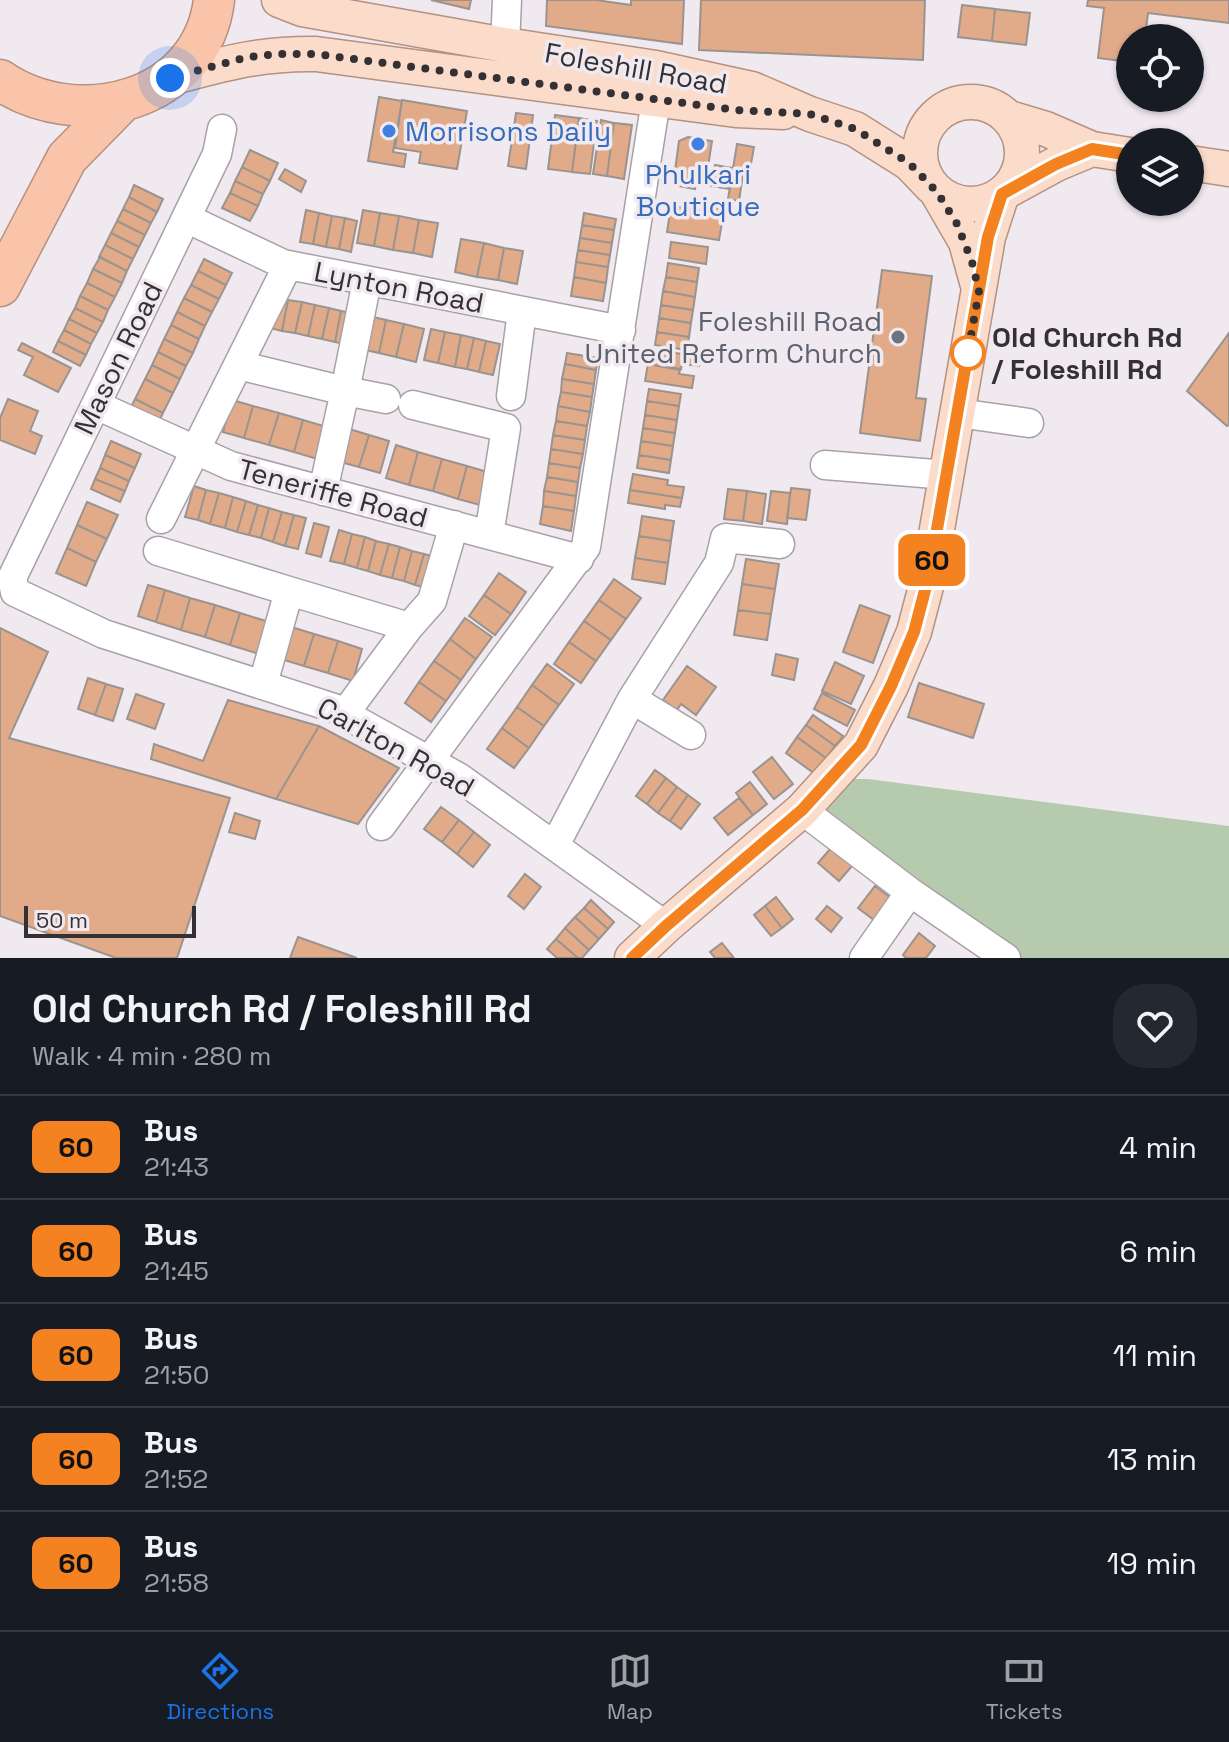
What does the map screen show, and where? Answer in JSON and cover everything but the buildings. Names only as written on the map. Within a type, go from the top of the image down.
[{"type":"highway","points":[[0,286],[67,158],[122,102],[170,78],[201,43],[212,16],[214,0]]},
{"type":"highway","points":[[0,80],[23,93],[64,105],[122,102]]},
{"type":"main road","name":"Foleshill Road","points":[[279,0],[302,9],[656,68],[738,86],[855,129],[909,163],[935,189]]},
{"type":"main road","name":"Foleshill Road","points":[[170,78],[248,57],[316,54],[736,110],[810,114]]},
{"type":"main road","points":[[632,958],[802,810],[861,745],[914,632],[929,575],[958,413],[979,291],[988,237],[1004,193],[1021,167],[1022,145],[1018,130],[1009,118],[990,104],[975,101],[957,103],[940,111],[929,122],[920,142],[919,161],[923,173],[966,242],[979,291]]},
{"type":"main road","points":[[1009,118],[1046,129],[1092,149],[1116,153]]},
{"type":"main road","name":"Foleshill Road","points":[[855,129],[929,122]]},
{"type":"main road","points":[[935,189],[964,204],[990,201],[1056,164],[1092,149]]},
{"type":"main road","points":[[1204,165],[1229,169]]},
{"type":"street","points":[[505,45],[507,0]]},
{"type":"street","points":[[381,826],[579,559],[589,538],[656,100]]},
{"type":"street","name":"Mason Road","points":[[12,586],[12,578],[217,154],[222,129]]},
{"type":"street","name":"Lynton Road","points":[[186,218],[288,265],[621,330]]},
{"type":"street","points":[[161,519],[288,265]]},
{"type":"street","points":[[323,491],[367,281]]},
{"type":"street","points":[[511,396],[522,311]]},
{"type":"street","points":[[238,365],[506,428],[489,535]]},
{"type":"street","name":"Teneriffe Road","points":[[96,405],[231,466],[579,559]]},
{"type":"street","points":[[958,413],[1029,423]]},
{"type":"street","points":[[825,465],[947,475]]},
{"type":"street","points":[[345,713],[432,601],[454,525]]},
{"type":"street","points":[[555,845],[632,699],[719,563],[725,538],[780,544]]},
{"type":"street","points":[[158,551],[409,627]]},
{"type":"street","name":"Carlton Road","points":[[12,586],[15,592],[104,634],[345,713],[430,759],[666,926]]},
{"type":"street","points":[[263,684],[289,591]]},
{"type":"street","points":[[632,699],[691,735]]},
{"type":"street","points":[[802,810],[910,892],[1006,958]]},
{"type":"street","points":[[864,958],[910,892]]},
{"type":"green space","points":[[847,779],[868,779],[1229,826],[1229,958],[1017,958],[810,811]]},
{"type":"bus line","name":"60","points":[[632,958],[802,810],[861,745],[914,632],[929,575],[988,237],[1002,194],[1056,164],[1092,149],[1116,153]]},
{"type":"place","name":"Morrisons Daily","points":[[389,131]]},
{"type":"place","name":"Phulkari Boutique","points":[[698,144]]},
{"type":"place","name":"Foleshill Road United Reform Church","points":[[898,337]]},
{"type":"place","name":"Old Church Rd / Foleshill Rd","points":[[968,353]]},
{"type":"route","points":[[170,78],[248,57],[316,54],[736,110],[810,114],[855,129],[909,163],[937,192],[957,224],[966,242],[979,291],[967,358],[968,353]]}]
